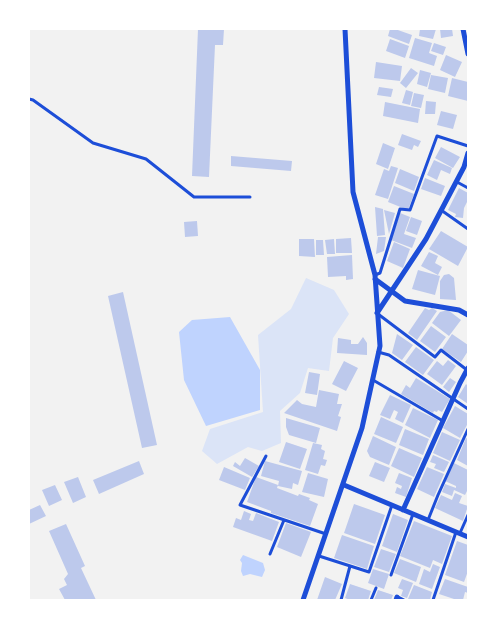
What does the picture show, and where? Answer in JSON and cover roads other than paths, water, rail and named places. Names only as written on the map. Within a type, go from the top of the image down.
[{"type":"street","points":[[303,600],[362,428],[380,346],[375,277],[353,192],[345,29]]},
{"type":"street","points":[[463,29],[468,54]]},
{"type":"street","points":[[377,313],[426,239],[456,182],[468,153]]},
{"type":"street","points":[[375,277],[405,300],[459,310],[468,315]]},
{"type":"street","points":[[403,510],[468,369]]},
{"type":"street","points":[[344,485],[468,537]]},
{"type":"lane","points":[[29,99],[93,143],[146,159],[194,196],[250,198]]},
{"type":"lane","points":[[375,277],[380,273],[400,209],[410,210],[437,136],[468,146]]},
{"type":"lane","points":[[456,182],[468,188]]},
{"type":"lane","points":[[441,210],[468,229]]},
{"type":"lane","points":[[377,313],[435,357],[441,350],[468,369]]},
{"type":"lane","points":[[378,352],[389,356],[468,409]]},
{"type":"lane","points":[[372,380],[443,421]]},
{"type":"lane","points":[[428,520],[468,429]]},
{"type":"lane","points":[[266,456],[240,505],[326,534]]},
{"type":"lane","points":[[319,556],[369,572],[392,505]]},
{"type":"lane","points":[[391,575],[413,514]]},
{"type":"lane","points":[[433,600],[458,533],[468,515]]},
{"type":"lane","points":[[270,554],[284,520]]},
{"type":"lane","points":[[341,600],[350,566]]},
{"type":"lane","points":[[371,600],[376,588]]},
{"type":"lane","points":[[396,599],[404,600]]},
{"type":"water","points":[[230,317],[260,370],[260,410],[206,426],[184,380],[179,332],[192,320]]},
{"type":"water","points":[[243,555],[263,563],[265,570],[262,577],[250,574],[243,576],[240,560]]}]
